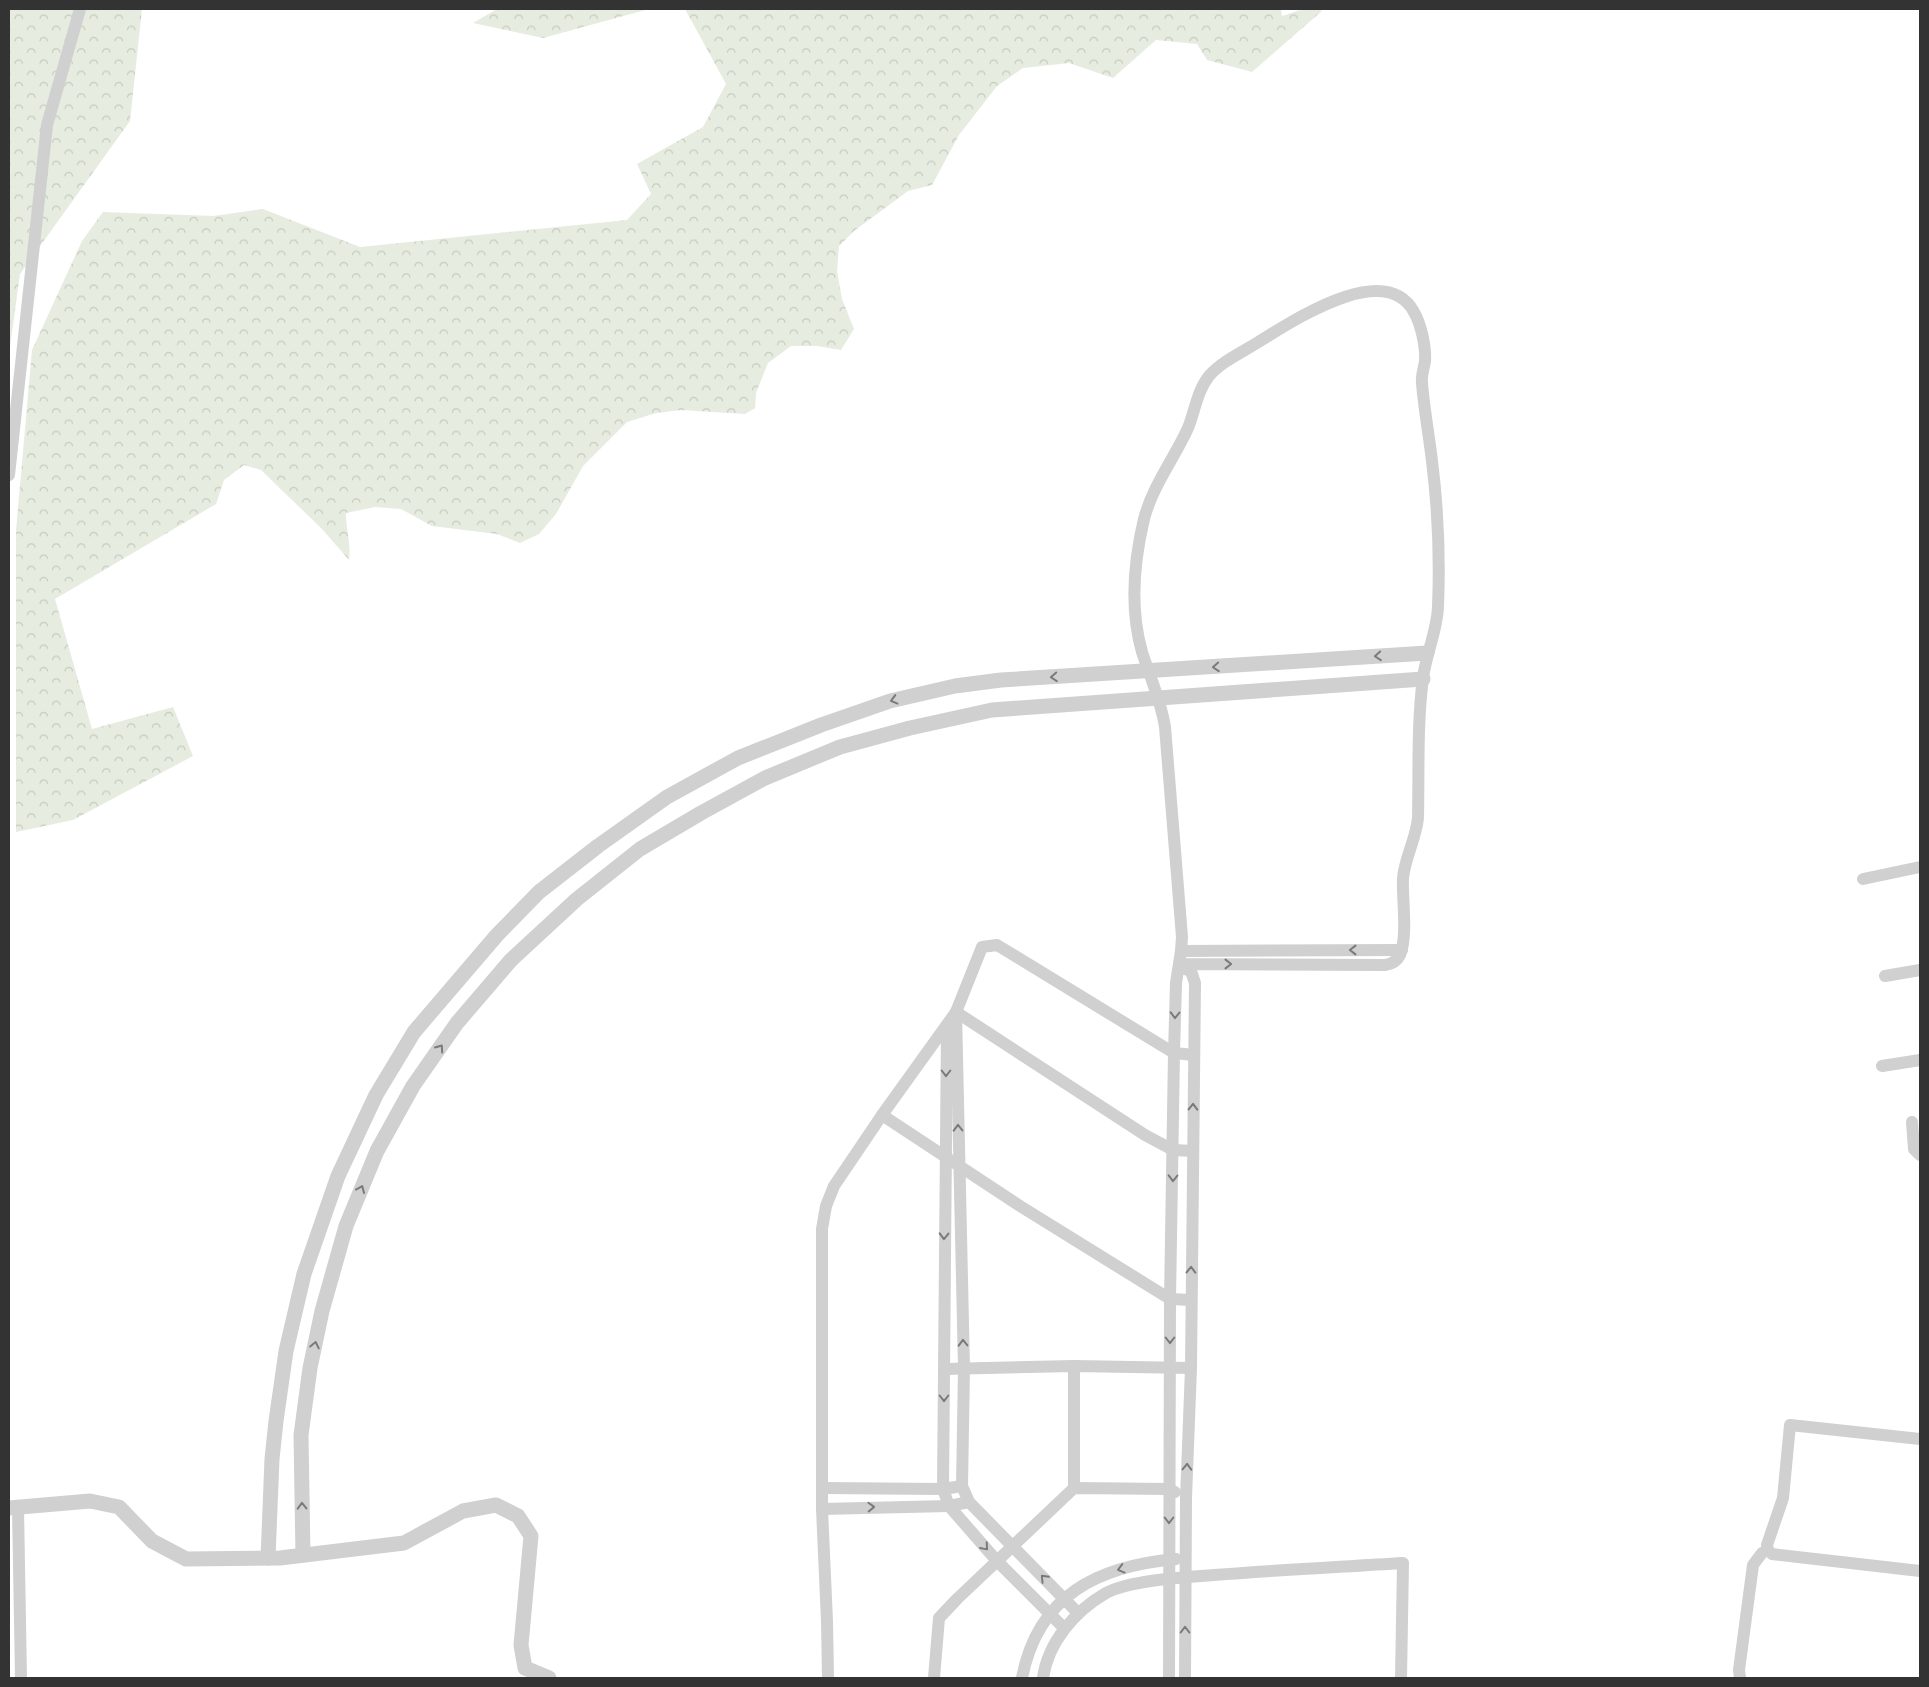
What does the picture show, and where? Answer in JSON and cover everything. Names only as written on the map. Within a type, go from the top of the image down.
[{"type":"street","points":[[9,475],[47,124],[80,9]]},
{"type":"street","points":[[1169,1678],[1170,1299],[1174,1150],[1174,1053],[1176,984],[1181,951],[1166,733],[1159,698],[1148,671],[1140,641],[1136,612],[1136,574],[1140,537],[1149,501],[1182,439],[1207,379],[1222,365],[1306,313],[1349,297],[1380,291],[1394,294],[1412,308],[1419,322],[1425,353],[1421,380],[1434,474],[1438,575],[1437,616],[1427,653],[1423,679],[1418,818],[1415,836],[1407,857],[1403,877],[1404,927],[1402,950],[1399,957],[1389,964],[1179,966]]},
{"type":"street","points":[[268,1558],[272,1459],[286,1351],[304,1274],[338,1176],[376,1095],[414,1032],[497,935],[539,892],[598,846],[667,797],[738,758],[821,724],[890,701],[955,686],[1001,680],[1427,653]]},
{"type":"street","points":[[303,1555],[301,1435],[310,1368],[322,1311],[346,1226],[377,1151],[413,1086],[457,1023],[511,960],[577,899],[640,850],[765,778],[840,747],[910,728],[992,710],[1423,679]]},
{"type":"street","points":[[1863,880],[1920,867]]},
{"type":"street","points":[[828,1678],[822,1509],[822,1229],[826,1206],[834,1186],[882,1115],[953,1020],[982,947],[997,945],[1174,1053],[1194,1055]]},
{"type":"street","points":[[1279,964],[1280,950]]},
{"type":"street","points":[[1181,951],[1402,950]]},
{"type":"street","points":[[1179,966],[1191,971],[1194,978],[1191,1368],[1186,1498],[1185,1678]]},
{"type":"street","points":[[1885,976],[1920,970]]},
{"type":"street","points":[[953,1020],[1145,1135],[1174,1150],[1192,1151]]},
{"type":"street","points":[[953,1020],[946,1157],[943,1489],[950,1506],[997,1561],[1064,1628]]},
{"type":"street","points":[[953,1020],[964,1368],[962,1486],[969,1502],[1078,1613]]},
{"type":"street","points":[[1882,1066],[1920,1060]]},
{"type":"street","points":[[882,1115],[959,1166],[1170,1299],[1191,1300]]},
{"type":"street","points":[[1912,1122],[1914,1149],[1920,1155]]},
{"type":"street","points":[[944,1369],[1074,1366],[1170,1366],[1191,1368]]},
{"type":"street","points":[[1074,1366],[1074,1488]]},
{"type":"street","points":[[1920,1439],[1790,1425],[1783,1498],[1767,1545],[1768,1550],[1772,1554],[1920,1570]]},
{"type":"street","points":[[822,1488],[943,1489],[962,1486]]},
{"type":"street","points":[[934,1678],[939,1618],[1074,1488],[1169,1489],[1186,1498]]},
{"type":"street","points":[[22,1678],[14,1508],[90,1501],[119,1508],[152,1541],[186,1559],[268,1558],[404,1542],[463,1511],[496,1505],[518,1516],[531,1536],[521,1646],[525,1668],[549,1678]]},
{"type":"street","points":[[822,1509],[950,1506],[969,1502]]},
{"type":"street","points":[[1740,1678],[1739,1670],[1753,1565],[1762,1553]]},
{"type":"street","points":[[1022,1678],[1024,1664],[1032,1645],[1049,1613],[1064,1598],[1100,1575],[1168,1559],[1186,1558]]},
{"type":"street","points":[[1043,1678],[1053,1647],[1064,1628],[1078,1613],[1107,1592],[1127,1586],[1169,1579],[1403,1563],[1401,1678]]},
{"type":"green space","points":[[9,9],[142,9],[130,121],[20,274],[9,354]]},
{"type":"green space","points":[[497,9],[649,9],[543,38],[473,23]]},
{"type":"green space","points":[[685,9],[1281,9],[1282,16],[1307,9],[1322,11],[1252,72],[1207,60],[1197,44],[1156,40],[1113,78],[1069,63],[1023,68],[997,86],[959,135],[932,185],[908,191],[854,231],[839,246],[837,271],[842,299],[854,329],[841,350],[817,346],[791,346],[768,363],[756,393],[755,408],[745,414],[681,410],[656,413],[627,422],[583,466],[556,514],[539,534],[520,543],[497,534],[432,526],[401,509],[375,507],[346,513],[349,560],[322,529],[261,470],[244,465],[224,480],[216,504],[55,599],[92,729],[173,707],[193,756],[73,820],[16,832],[16,531],[32,350],[82,241],[103,212],[213,216],[263,209],[360,247],[627,220],[651,194],[637,164],[703,127],[726,84]]}]
